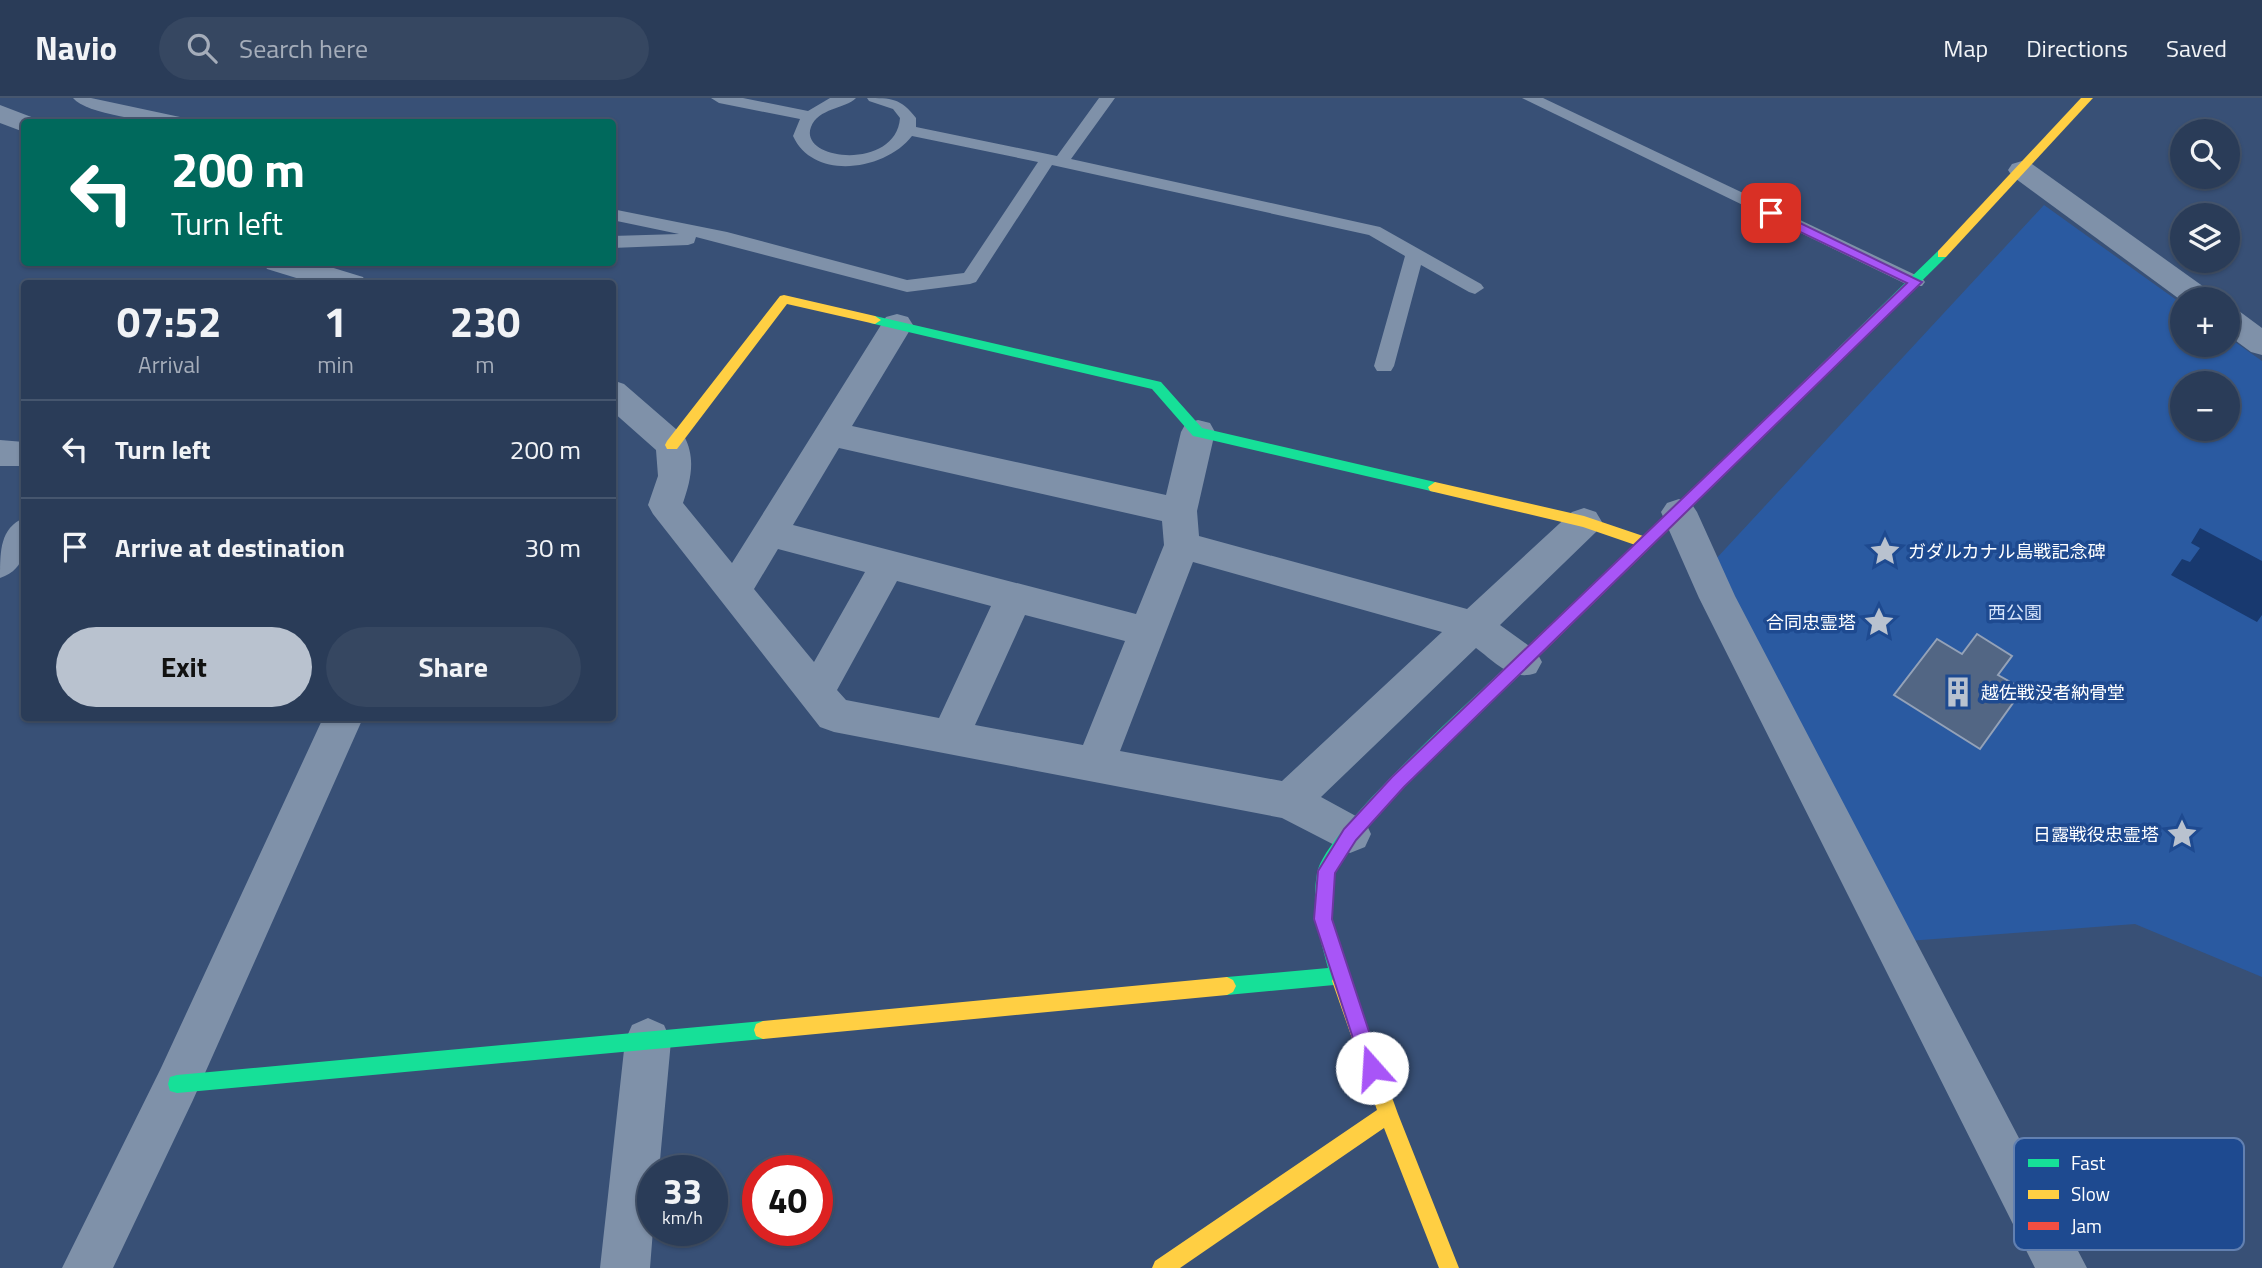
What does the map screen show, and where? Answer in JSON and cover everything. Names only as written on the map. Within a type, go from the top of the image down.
[{"type":"street","points":[[1449,1268],[1388,1114],[1339,976],[1323,919],[1326,871],[1350,834],[1398,782],[1916,282],[2087,98]]},
{"type":"street","points":[[0,113],[21,123]]},
{"type":"street","points":[[2022,170],[2183,287]]},
{"type":"street","points":[[291,266],[339,280]]},
{"type":"street","points":[[672,445],[784,299],[1156,385],[1198,432],[1584,522],[1647,542]]},
{"type":"street","points":[[734,591],[897,325]]},
{"type":"street","points":[[2240,328],[2262,344]]},
{"type":"street","points":[[616,395],[672,445],[675,476],[665,505],[834,715],[1289,801],[1350,834]]},
{"type":"street","points":[[1095,764],[1147,632],[1180,528],[1198,432]]},
{"type":"street","points":[[830,434],[1180,528],[1474,626],[1524,662]]},
{"type":"street","points":[[0,453],[21,454]]},
{"type":"street","points":[[1679,512],[1717,598],[2014,1175]]},
{"type":"street","points":[[1289,801],[1584,522]]},
{"type":"street","points":[[770,533],[1147,632]]},
{"type":"street","points":[[0,564],[21,536]]},
{"type":"street","points":[[816,692],[888,564]]},
{"type":"street","points":[[950,737],[1014,597]]},
{"type":"street","points":[[87,1268],[177,1084],[342,721]]},
{"type":"street","points":[[177,1084],[1339,976]]},
{"type":"street","points":[[625,1268],[648,1041]]},
{"type":"street","points":[[1162,1268],[1388,1114]]},
{"type":"street","points":[[2053,1250],[2062,1268]]},
{"type":"lane","points":[[81,98],[87,103],[165,119]]},
{"type":"lane","points":[[719,98],[809,116]]},
{"type":"lane","points":[[844,98],[818,108],[809,116],[802,133],[804,142],[822,156],[836,160],[867,159],[882,155],[895,148],[909,130],[905,112],[896,105],[875,98]]},
{"type":"lane","points":[[616,215],[727,238],[907,286],[970,278],[1054,161],[1107,98]]},
{"type":"lane","points":[[1530,98],[1916,282]]},
{"type":"lane","points":[[909,130],[1374,231],[1475,288]]},
{"type":"lane","points":[[616,242],[727,238]]},
{"type":"lane","points":[[1384,366],[1415,254]]},
{"type":"green space","name":"西公園","points":[[2044,205],[2170,295],[2170,357],[2240,357],[2240,345],[2262,361],[2262,977],[2135,924],[1908,941],[1714,561]]},
{"type":"shaded area","points":[[2200,528],[2262,561],[2262,615],[2257,622],[2171,575],[2182,559],[2190,562],[2200,548],[2191,543]]},
{"type":"building","name":"越佐戦没者納骨堂","points":[[1977,634],[2012,656],[1998,675],[2023,689],[1980,749],[1894,695],[1937,639],[1962,654]]},
{"type":"traffic: fast","points":[[1683,507],[1942,254]]},
{"type":"traffic: fast","points":[[875,320],[1156,385],[1198,432],[1435,487]]},
{"type":"traffic: fast","points":[[1341,981],[1323,919],[1326,871],[1350,834],[1398,782],[1519,665]]},
{"type":"traffic: fast","points":[[1227,986],[1339,976]]},
{"type":"traffic: fast","points":[[177,1084],[763,1030]]},
{"type":"traffic: slow","points":[[1942,254],[2087,98]]},
{"type":"traffic: slow","points":[[672,445],[784,299],[875,320]]},
{"type":"traffic: slow","points":[[1435,487],[1584,522],[1647,543]]},
{"type":"traffic: slow","points":[[1341,981],[1388,1114],[1449,1268]]},
{"type":"traffic: slow","points":[[763,1030],[1227,986]]},
{"type":"traffic: slow","points":[[1162,1268],[1388,1114]]},
{"type":"traffic: jam","points":[[1519,665],[1683,507]]},
{"type":"place","name":"ガダルカナル島戦記念碑","points":[[1885,551]]},
{"type":"place","name":"合同忠霊塔","points":[[1879,622]]},
{"type":"place","name":"越佐戦没者納骨堂","points":[[1958,692]]},
{"type":"place","name":"日露戦役忠霊塔","points":[[2182,834]]},
{"type":"route","points":[[1372,1068],[1339,976],[1323,919],[1326,871],[1350,834],[1398,782],[1916,282],[1771,213]]}]
